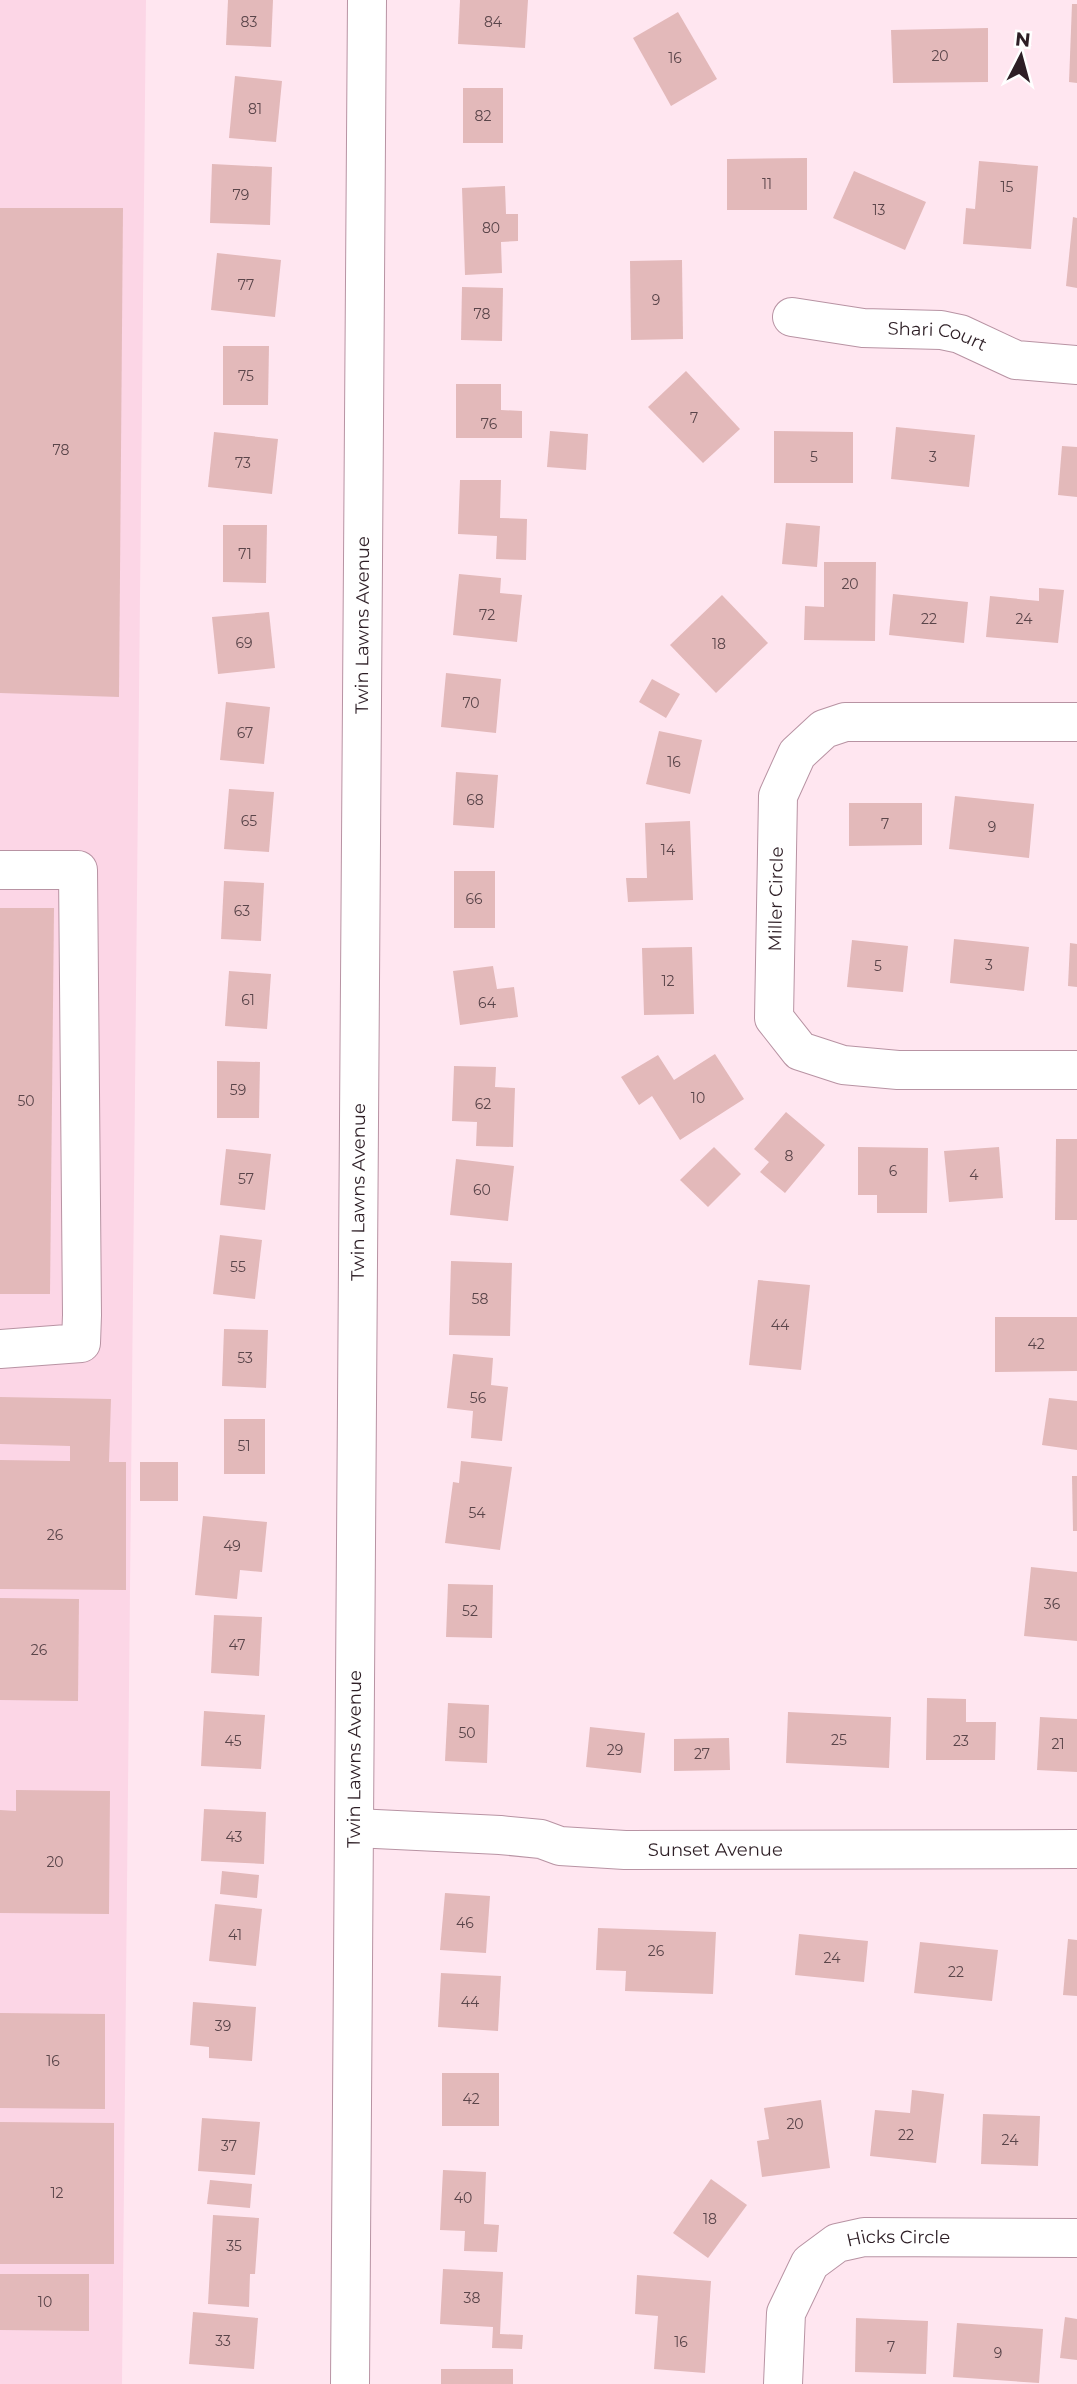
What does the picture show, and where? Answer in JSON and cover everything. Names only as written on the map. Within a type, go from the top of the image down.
[{"type":"street","name":"Twin Lawns Avenue","points":[[350,2384],[367,0]]},
{"type":"street","name":"Shari Court","points":[[792,317],[863,328],[941,330],[960,334],[1016,360],[1077,365]]},
{"type":"street","name":"Miller Circle","points":[[1077,722],[845,722],[824,729],[797,754],[778,796],[774,1018],[800,1051],[843,1065],[898,1070],[1077,1070]]},
{"type":"street","points":[[0,870],[78,870],[82,1315],[81,1343],[0,1349]]},
{"type":"street","name":"Sunset Avenue","points":[[355,1829],[500,1835],[541,1839],[560,1846],[625,1850],[1077,1849]]},
{"type":"street","name":"Hicks Circle","points":[[783,2384],[786,2313],[810,2263],[837,2243],[864,2237],[1077,2238]]},
{"type":"shaded area","points":[[0,0],[146,0],[122,2384],[0,2384]]},
{"type":"building","points":[[228,0],[273,0],[271,47],[226,45]]},
{"type":"building","points":[[460,0],[528,0],[525,48],[458,44]]},
{"type":"building","points":[[1072,4],[1077,4],[1077,83],[1069,82]]},
{"type":"building","points":[[678,12],[717,79],[671,106],[633,38]]},
{"type":"building","points":[[988,28],[988,82],[893,83],[891,30]]},
{"type":"building","points":[[235,76],[282,81],[276,142],[229,138]]},
{"type":"building","points":[[463,88],[503,88],[503,143],[463,143]]},
{"type":"building","points":[[807,158],[807,210],[727,210],[727,159]]},
{"type":"building","points":[[979,161],[1038,166],[1031,249],[963,244],[966,208],[975,209]]},
{"type":"building","points":[[212,164],[272,167],[270,225],[210,223]]},
{"type":"building","points":[[854,171],[926,202],[905,250],[833,218]]},
{"type":"building","points":[[505,186],[506,214],[518,214],[518,241],[501,242],[502,273],[465,275],[462,188]]},
{"type":"building","points":[[0,208],[123,208],[119,697],[0,693]]},
{"type":"building","points":[[1073,217],[1077,218],[1077,288],[1066,286]]},
{"type":"building","points":[[217,253],[281,260],[275,317],[211,310]]},
{"type":"building","points":[[682,260],[683,339],[631,340],[630,261]]},
{"type":"building","points":[[462,287],[503,288],[502,341],[461,340]]},
{"type":"building","points":[[223,346],[269,346],[268,405],[223,405]]},
{"type":"building","points":[[686,371],[740,429],[703,463],[648,407]]},
{"type":"building","points":[[456,384],[501,384],[501,410],[522,411],[522,438],[456,438]]},
{"type":"building","points":[[896,427],[975,435],[969,487],[891,479]]},
{"type":"building","points":[[550,431],[588,434],[586,470],[547,467]]},
{"type":"building","points":[[774,431],[853,432],[853,483],[774,483]]},
{"type":"building","points":[[214,432],[278,439],[272,494],[208,487]]},
{"type":"building","points":[[1062,446],[1077,447],[1077,497],[1058,495]]},
{"type":"building","points":[[460,480],[501,480],[500,518],[527,519],[526,560],[496,559],[497,536],[458,534]]},
{"type":"building","points":[[786,523],[820,526],[817,567],[782,564]]},
{"type":"building","points":[[223,525],[267,525],[266,583],[223,582]]},
{"type":"building","points":[[824,562],[876,562],[875,641],[804,640],[805,606],[824,607]]},
{"type":"building","points":[[459,574],[501,578],[500,593],[522,595],[517,642],[453,635]]},
{"type":"building","points":[[1039,588],[1064,590],[1058,643],[986,637],[990,596],[1039,601]]},
{"type":"building","points":[[893,594],[968,602],[964,643],[889,635]]},
{"type":"building","points":[[722,595],[768,643],[716,693],[670,645]]},
{"type":"building","points":[[269,612],[275,668],[218,674],[212,617]]},
{"type":"building","points":[[446,673],[501,679],[496,733],[441,727]]},
{"type":"building","points":[[652,679],[680,694],[666,718],[639,702]]},
{"type":"building","points":[[226,702],[270,707],[264,764],[220,760]]},
{"type":"building","points":[[659,731],[702,740],[690,794],[646,784]]},
{"type":"building","points":[[456,772],[498,775],[494,828],[453,825]]},
{"type":"building","points":[[229,789],[274,792],[269,852],[224,849]]},
{"type":"building","points":[[955,796],[1034,804],[1029,858],[949,849]]},
{"type":"building","points":[[849,803],[922,803],[922,845],[849,846]]},
{"type":"building","points":[[690,821],[693,900],[628,902],[626,878],[647,878],[645,823]]},
{"type":"building","points":[[454,871],[495,871],[495,928],[454,928]]},
{"type":"building","points":[[224,881],[264,883],[261,941],[221,939]]},
{"type":"building","points":[[0,908],[54,908],[50,1294],[0,1294]]},
{"type":"building","points":[[954,939],[1029,947],[1024,991],[950,983]]},
{"type":"building","points":[[852,940],[908,946],[903,992],[847,987]]},
{"type":"building","points":[[1070,943],[1077,944],[1077,987],[1068,986]]},
{"type":"building","points":[[692,947],[694,1014],[644,1015],[642,948]]},
{"type":"building","points":[[493,966],[497,989],[514,987],[518,1017],[460,1025],[453,971]]},
{"type":"building","points":[[229,971],[271,974],[267,1029],[225,1026]]},
{"type":"building","points":[[715,1054],[744,1099],[680,1140],[652,1096],[639,1105],[621,1077],[658,1055],[674,1080]]},
{"type":"building","points":[[217,1061],[260,1062],[259,1118],[217,1118]]},
{"type":"building","points":[[454,1066],[496,1067],[495,1087],[515,1088],[513,1147],[476,1146],[477,1122],[452,1121]]},
{"type":"building","points":[[786,1112],[825,1145],[785,1193],[760,1172],[769,1162],[754,1149]]},
{"type":"building","points":[[1056,1139],[1077,1139],[1077,1220],[1055,1220]]},
{"type":"building","points":[[714,1147],[741,1174],[708,1207],[680,1180]]},
{"type":"building","points":[[858,1147],[928,1148],[927,1213],[877,1213],[877,1195],[858,1195]]},
{"type":"building","points":[[999,1147],[1003,1198],[949,1202],[944,1151]]},
{"type":"building","points":[[226,1149],[271,1154],[265,1210],[220,1205]]},
{"type":"building","points":[[456,1159],[514,1166],[508,1221],[450,1215]]},
{"type":"building","points":[[220,1235],[262,1240],[255,1299],[213,1294]]},
{"type":"building","points":[[451,1261],[512,1263],[510,1336],[449,1335]]},
{"type":"building","points":[[758,1280],[810,1285],[801,1370],[749,1365]]},
{"type":"building","points":[[995,1317],[1077,1317],[1077,1371],[995,1372]]},
{"type":"building","points":[[224,1329],[268,1330],[266,1388],[222,1386]]},
{"type":"building","points":[[453,1354],[493,1358],[491,1385],[508,1387],[502,1441],[471,1438],[473,1411],[447,1408]]},
{"type":"building","points":[[0,1397],[111,1399],[109,1462],[126,1462],[126,1590],[0,1589],[0,1460],[70,1461],[70,1446],[0,1444]]},
{"type":"building","points":[[1049,1398],[1077,1401],[1077,1450],[1042,1445]]},
{"type":"building","points":[[224,1419],[265,1419],[265,1474],[224,1474]]},
{"type":"building","points":[[461,1461],[512,1467],[500,1550],[445,1543],[453,1482],[459,1483]]},
{"type":"building","points":[[140,1462],[178,1462],[178,1501],[140,1501]]},
{"type":"building","points":[[1072,1476],[1077,1476],[1077,1531],[1073,1531]]},
{"type":"building","points":[[203,1516],[267,1522],[262,1572],[240,1570],[237,1599],[195,1595]]},
{"type":"building","points":[[1031,1567],[1077,1572],[1077,1641],[1024,1636]]},
{"type":"building","points":[[448,1584],[493,1585],[492,1638],[446,1637]]},
{"type":"building","points":[[0,1598],[79,1599],[78,1701],[0,1700]]},
{"type":"building","points":[[214,1615],[262,1617],[259,1676],[211,1673]]},
{"type":"building","points":[[927,1698],[966,1699],[966,1722],[996,1722],[995,1760],[926,1760]]},
{"type":"building","points":[[448,1703],[489,1705],[487,1763],[445,1761]]},
{"type":"building","points":[[204,1711],[265,1715],[261,1769],[201,1766]]},
{"type":"building","points":[[788,1712],[891,1717],[889,1768],[786,1763]]},
{"type":"building","points":[[1040,1717],[1077,1719],[1077,1772],[1037,1770]]},
{"type":"building","points":[[590,1727],[645,1733],[641,1773],[586,1767]]},
{"type":"building","points":[[729,1738],[730,1770],[674,1771],[674,1739]]},
{"type":"building","points":[[16,1790],[110,1791],[109,1914],[0,1913],[0,1810],[16,1811]]},
{"type":"building","points":[[204,1809],[266,1812],[264,1864],[201,1861]]},
{"type":"building","points":[[222,1871],[259,1875],[257,1898],[220,1894]]},
{"type":"building","points":[[445,1893],[490,1896],[486,1953],[440,1950]]},
{"type":"building","points":[[215,1904],[262,1909],[256,1966],[209,1961]]},
{"type":"building","points":[[598,1928],[716,1932],[713,1994],[625,1991],[626,1971],[596,1970]]},
{"type":"building","points":[[799,1934],[868,1941],[864,1982],[795,1975]]},
{"type":"building","points":[[1068,1939],[1077,1940],[1077,1996],[1063,1995]]},
{"type":"building","points":[[920,1942],[998,1950],[992,2001],[914,1993]]},
{"type":"building","points":[[441,1973],[501,1976],[498,2031],[438,2027]]},
{"type":"building","points":[[193,2002],[256,2007],[252,2061],[209,2058],[209,2047],[190,2045]]},
{"type":"building","points":[[0,2013],[105,2014],[105,2109],[0,2108]]},
{"type":"building","points":[[442,2073],[499,2073],[499,2126],[442,2126]]},
{"type":"building","points":[[912,2090],[944,2094],[936,2163],[870,2156],[875,2110],[910,2113]]},
{"type":"building","points":[[821,2100],[830,2168],[762,2177],[757,2141],[769,2139],[764,2108]]},
{"type":"building","points":[[983,2114],[1040,2116],[1038,2166],[981,2164]]},
{"type":"building","points":[[202,2118],[260,2122],[255,2175],[198,2171]]},
{"type":"building","points":[[0,2122],[114,2123],[114,2264],[0,2264]]},
{"type":"building","points":[[443,2170],[486,2172],[484,2224],[499,2225],[497,2252],[464,2251],[465,2231],[440,2230]]},
{"type":"building","points":[[711,2179],[747,2205],[708,2258],[673,2233]]},
{"type":"building","points":[[210,2180],[252,2184],[250,2208],[207,2204]]},
{"type":"building","points":[[213,2215],[259,2218],[255,2274],[250,2274],[249,2307],[208,2304]]},
{"type":"building","points":[[443,2269],[503,2272],[500,2334],[523,2335],[522,2349],[492,2348],[493,2327],[440,2324]]},
{"type":"building","points":[[0,2274],[89,2274],[89,2331],[0,2330]]},
{"type":"building","points":[[637,2275],[711,2281],[705,2373],[654,2369],[658,2316],[635,2314]]},
{"type":"building","points":[[193,2312],[258,2318],[254,2369],[189,2364]]},
{"type":"building","points":[[1065,2317],[1077,2319],[1077,2360],[1060,2358]]},
{"type":"building","points":[[856,2318],[928,2321],[926,2374],[855,2372]]},
{"type":"building","points":[[957,2323],[1043,2329],[1039,2383],[953,2377]]},
{"type":"building","points":[[441,2369],[513,2369],[513,2384],[441,2384]]}]
